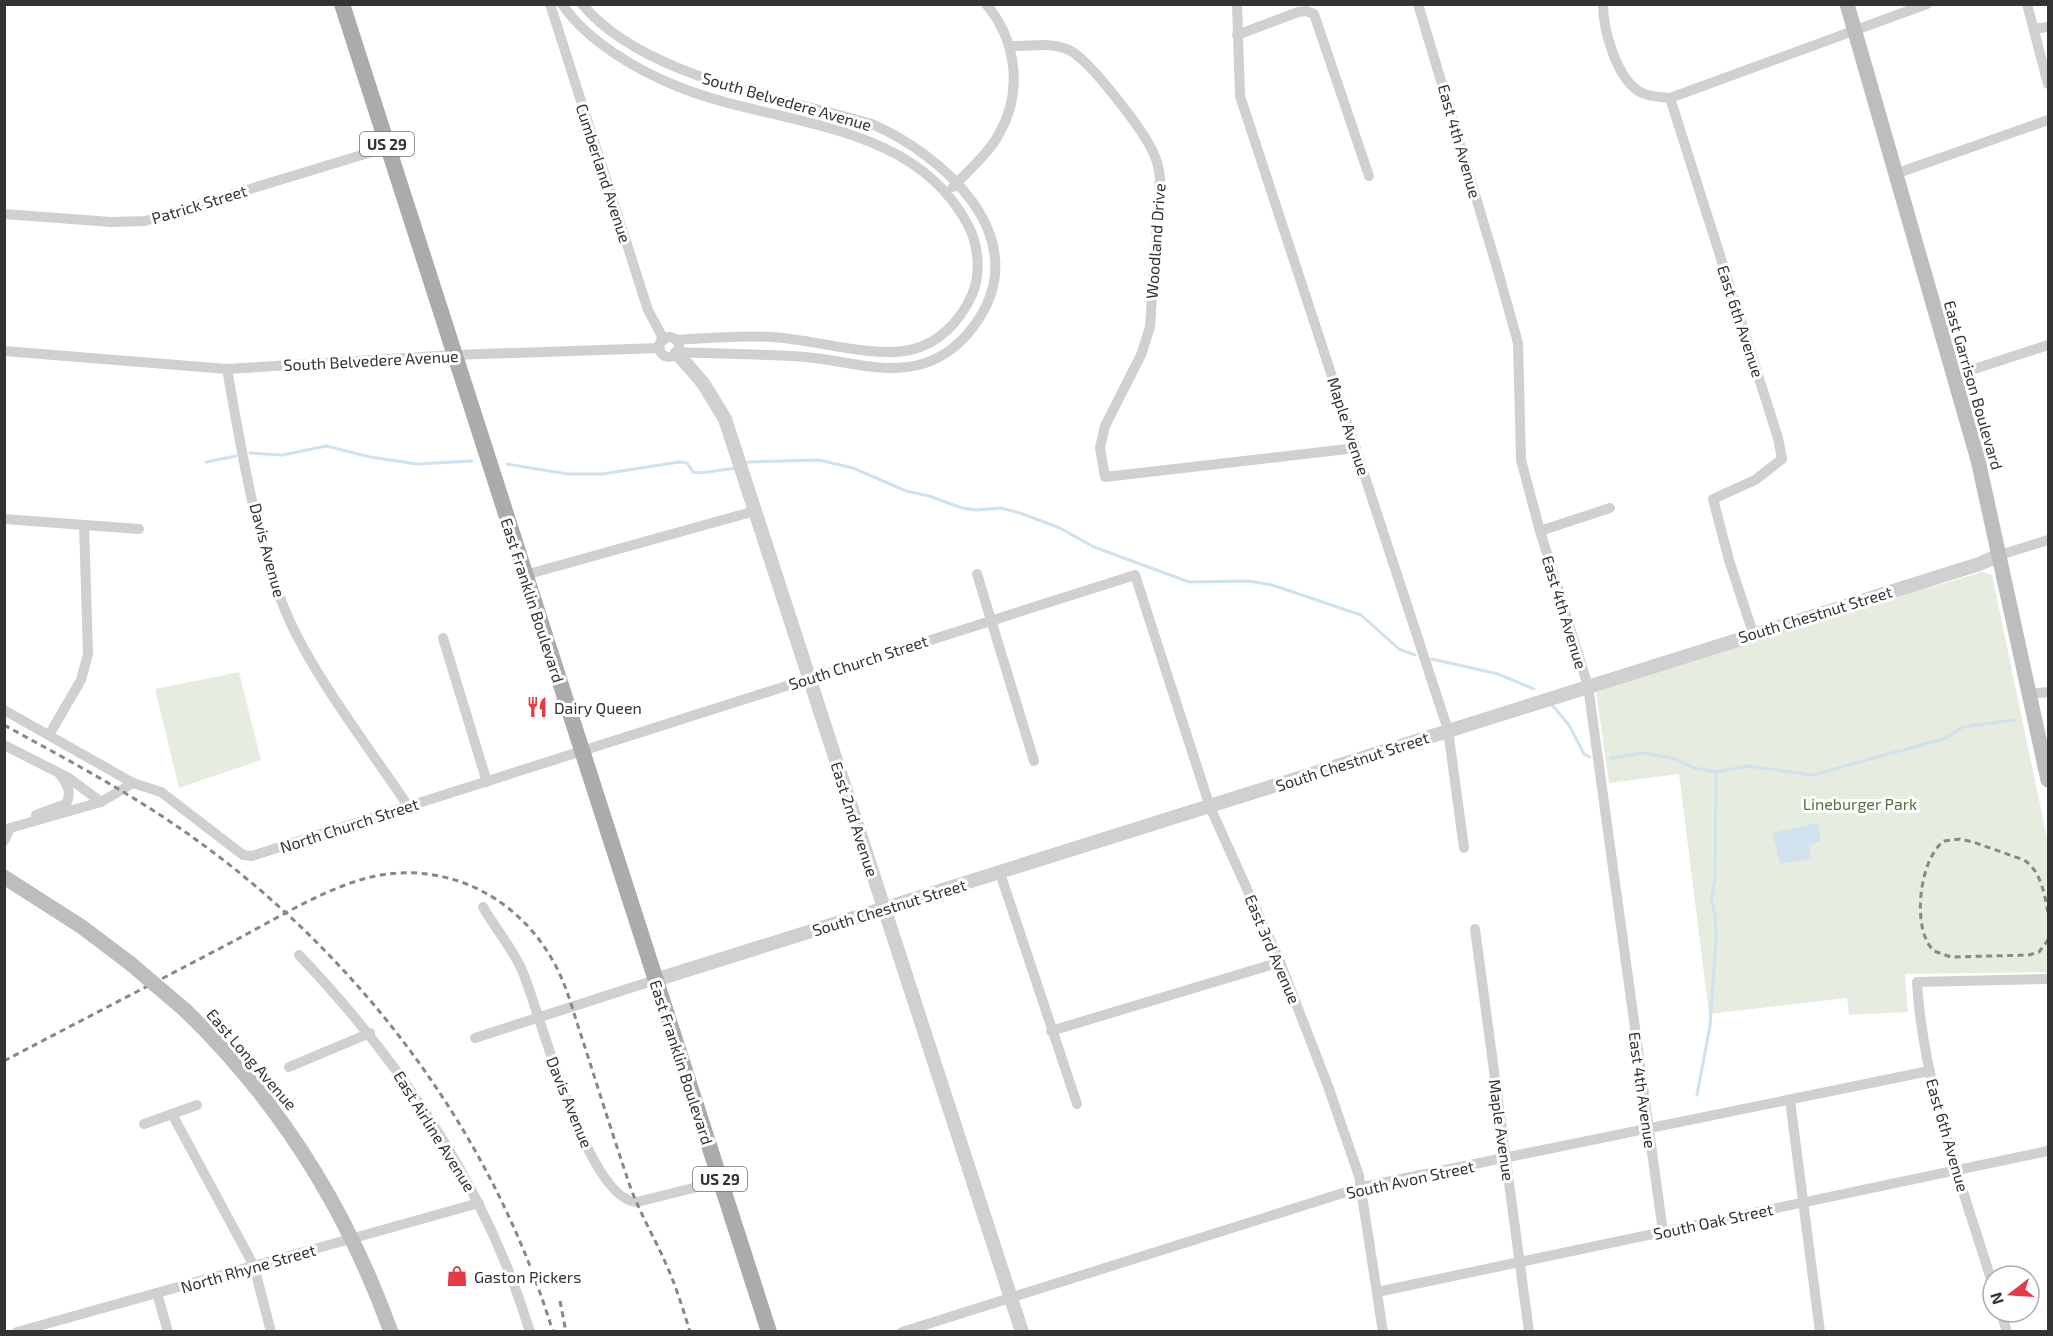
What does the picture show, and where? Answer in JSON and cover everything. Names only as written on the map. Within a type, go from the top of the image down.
[{"type":"main road","name":"East Franklin Boulevard","points":[[342,4],[581,752],[770,1332]]},
{"type":"main road","name":"East Garrison Boulevard","points":[[1847,4],[1978,460],[2049,780]]},
{"type":"main road","name":"East Long Avenue","points":[[4,877],[82,927],[131,964],[186,1011],[229,1055],[285,1125],[352,1238],[391,1332]]},
{"type":"street","name":"Cumberland Avenue","points":[[550,4],[648,310],[662,344]]},
{"type":"street","name":"South Belvedere Avenue","points":[[562,4],[594,36],[650,73],[705,97],[849,134],[904,159],[946,194],[962,213],[970,230],[978,264],[974,291],[953,325],[935,340],[912,350],[896,352],[771,337],[677,349]]},
{"type":"street","name":"South Belvedere Avenue","points":[[4,351],[227,369],[662,344],[668,338],[677,349],[806,357],[895,369],[922,364],[947,352],[966,336],[981,316],[991,296],[994,275],[993,249],[987,227],[972,201],[957,183],[924,153],[886,130],[829,111],[728,86],[685,72],[619,36],[595,19],[582,4]]},
{"type":"street","points":[[946,194],[994,143],[1006,120],[1014,92],[1014,67],[1010,46],[1003,29],[986,4]]},
{"type":"street","name":"Maple Avenue","points":[[1237,4],[1240,96],[1448,730],[1464,848]]},
{"type":"street","name":"East 4th Avenue","points":[[1418,4],[1518,343],[1519,448],[1540,531],[1588,686],[1663,1232]]},
{"type":"street","points":[[1603,4],[1609,43],[1630,83],[1641,93],[1670,98],[1927,4]]},
{"type":"street","points":[[2027,4],[2049,84]]},
{"type":"street","points":[[1237,35],[1298,12],[1306,11],[1314,14],[1370,176]]},
{"type":"street","points":[[2034,29],[2049,27]]},
{"type":"street","name":"Woodland Drive","points":[[1010,46],[1057,46],[1076,54],[1097,75],[1145,138],[1158,164],[1160,178],[1150,327],[1141,355],[1104,426],[1100,448],[1105,477],[1356,448]]},
{"type":"street","name":"East 6th Avenue","points":[[1670,98],[1778,438],[1782,459],[1755,480],[1713,499],[1752,633]]},
{"type":"street","points":[[1896,174],[2049,120]]},
{"type":"street","name":"Patrick Street","points":[[4,214],[111,222],[145,220],[388,147]]},
{"type":"street","points":[[662,344],[667,357],[677,349]]},
{"type":"street","points":[[1953,376],[2049,345]]},
{"type":"street","name":"East 2nd Avenue","points":[[677,349],[703,383],[725,419],[1022,1332]]},
{"type":"street","name":"Davis Avenue","points":[[227,369],[264,547],[287,615],[307,654],[408,806]]},
{"type":"street","points":[[1540,531],[1610,508]]},
{"type":"street","points":[[525,575],[755,512]]},
{"type":"street","points":[[4,519],[139,529]]},
{"type":"street","points":[[49,735],[81,680],[88,654],[84,525]]},
{"type":"street","name":"South Chestnut Street","points":[[655,980],[1210,807],[2049,540]]},
{"type":"street","points":[[977,574],[1034,761]]},
{"type":"street","name":"South Church Street","points":[[581,752],[1135,574]]},
{"type":"street","name":"East 3rd Avenue","points":[[1135,574],[1210,807],[1280,962],[1328,1086],[1362,1186],[1383,1332]]},
{"type":"street","points":[[443,638],[488,782]]},
{"type":"street","points":[[2030,694],[2049,692]]},
{"type":"street","points":[[4,710],[133,783],[101,802],[7,829]]},
{"type":"street","points":[[4,745],[59,774],[101,802]]},
{"type":"street","name":"North Church Street","points":[[133,783],[161,792],[243,855],[252,856],[581,752]]},
{"type":"street","points":[[4,841],[7,829],[15,823],[66,804],[69,788],[59,774]]},
{"type":"street","points":[[1000,873],[1077,1104]]},
{"type":"street","name":"Davis Avenue","points":[[483,907],[521,969],[575,1119],[592,1157],[614,1192],[628,1202],[637,1202],[721,1181]]},
{"type":"street","name":"Maple Avenue","points":[[1475,929],[1529,1332]]},
{"type":"street","name":"East Airline Avenue","points":[[299,955],[370,1033],[430,1118],[479,1203],[498,1242],[530,1332]]},
{"type":"street","points":[[1051,1031],[1280,962]]},
{"type":"street","name":"East 6th Avenue","points":[[1986,1264],[1929,1071],[1920,1027],[1917,981],[2049,979]]},
{"type":"street","points":[[475,1038],[655,980]]},
{"type":"street","points":[[289,1067],[370,1033]]},
{"type":"street","name":"South Avon Street","points":[[902,1332],[1362,1186],[1929,1071]]},
{"type":"street","points":[[1790,1100],[1820,1332]]},
{"type":"street","points":[[144,1124],[196,1105]]},
{"type":"street","points":[[172,1114],[254,1266],[271,1332]]},
{"type":"street","name":"South Oak Street","points":[[1377,1292],[1520,1260],[2049,1151]]},
{"type":"street","name":"North Rhyne Street","points":[[16,1332],[42,1328],[157,1293],[479,1203]]},
{"type":"street","points":[[157,1293],[168,1332]]},
{"type":"green space","name":"Lineburger Park","points":[[1982,572],[1992,575],[2048,843],[2048,972],[1905,974],[1908,1012],[1849,1015],[1847,998],[1709,1014],[1679,774],[1609,783],[1596,691],[1899,593],[1932,587]]},
{"type":"green space","points":[[239,672],[261,760],[179,788],[155,689]]},
{"type":"water","points":[[1817,823],[1821,841],[1809,845],[1811,858],[1780,864],[1773,833]]},
{"type":"waterway","points":[[250,453],[283,455],[326,446],[370,457],[417,464],[472,461]]},
{"type":"waterway","points":[[206,462],[236,456]]},
{"type":"waterway","points":[[748,462],[819,460],[853,468],[906,491],[929,496],[962,508],[976,510],[1001,508],[1020,513],[1060,528],[1094,547],[1189,582],[1249,581],[1272,585],[1361,615],[1399,649],[1415,655]]},
{"type":"waterway","points":[[507,464],[568,474],[602,474],[679,462],[687,463],[693,472],[700,473],[736,468]]},
{"type":"waterway","points":[[1432,659],[1498,674],[1534,689]]},
{"type":"waterway","points":[[1552,705],[1569,725],[1584,754],[1590,757]]},
{"type":"waterway","points":[[1611,758],[1643,753],[1673,758],[1694,768],[1716,772],[1748,766],[1813,775],[1946,738],[1962,727],[2015,720]]},
{"type":"waterway","points":[[1697,1095],[1710,1026],[1716,939],[1715,915],[1711,898],[1715,880],[1716,772]]},
{"type":"railway","points":[[4,725],[76,764],[191,836],[253,884],[311,936],[364,993],[413,1054],[456,1119],[495,1187],[527,1258],[553,1332]]},
{"type":"railway","points":[[2048,912],[2038,876],[2024,860],[1960,839],[1944,841],[1935,850],[1924,878],[1920,912],[1927,941],[1934,951],[1951,957],[2029,955],[2039,952],[2048,940]]},
{"type":"railway","points":[[4,1061],[300,905],[354,882],[399,873],[426,874],[452,879],[476,888],[499,901],[520,918],[538,938],[558,970],[631,1189],[670,1272],[690,1332]]},
{"type":"railway","points":[[560,1301],[566,1332]]},
{"type":"place","name":"Dairy Queen","points":[[537,707]]},
{"type":"place","name":"Gaston Pickers","points":[[457,1276]]}]
